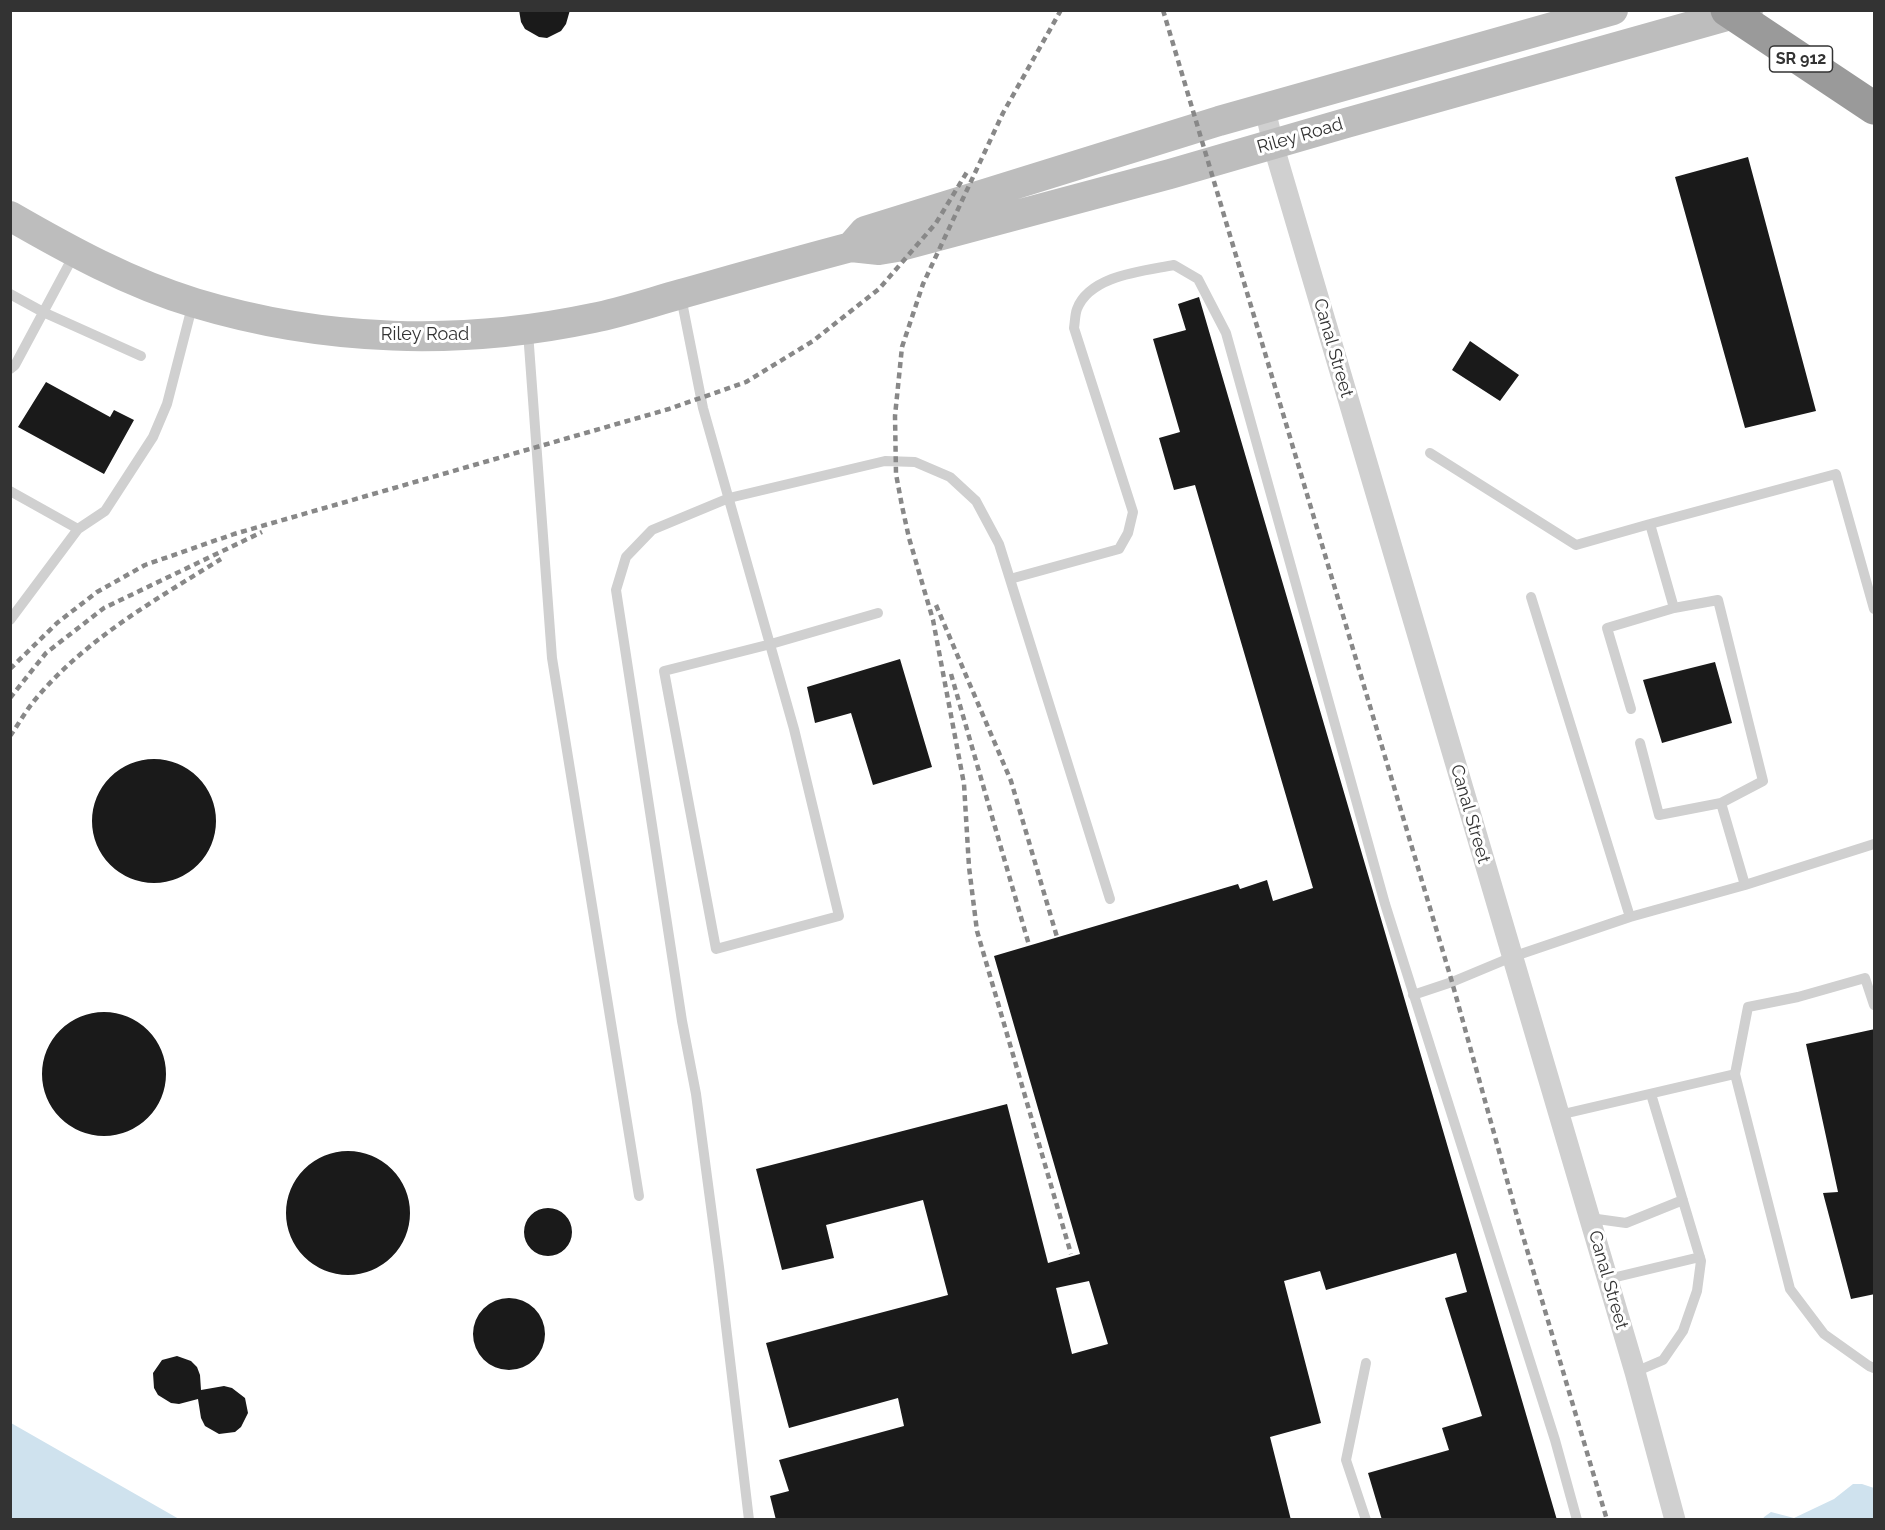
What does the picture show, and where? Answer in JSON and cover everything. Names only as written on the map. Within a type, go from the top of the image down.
[{"type":"highway","name":"SR 912","points":[[1727,10],[1875,108]]},
{"type":"main road","name":"Riley Road","points":[[851,247],[866,231],[1265,109],[1613,10]]},
{"type":"main road","name":"Riley Road","points":[[10,216],[75,252],[136,281],[193,303],[267,321],[337,332],[420,338],[455,337],[527,329],[597,318],[851,247],[886,249],[1170,174],[1748,10]]},
{"type":"street","name":"Canal Street","points":[[1265,109],[1273,144],[1608,1279],[1676,1520]]},
{"type":"lane","points":[[10,369],[15,365],[75,252]]},
{"type":"lane","points":[[1010,579],[1119,549],[1128,533],[1133,512],[1074,327],[1078,307],[1093,288],[1121,275],[1174,265],[1198,279],[1226,333],[1382,893],[1555,1440],[1577,1520]]},
{"type":"lane","points":[[10,294],[43,312],[141,356]]},
{"type":"lane","points":[[681,294],[703,408],[771,644],[794,729],[839,916],[716,949],[664,671],[771,644],[878,613]]},
{"type":"lane","points":[[10,620],[78,530],[105,512],[153,437],[167,404],[193,303]]},
{"type":"lane","points":[[527,329],[552,658],[639,1197]]},
{"type":"lane","points":[[1430,453],[1575,545],[1836,474],[1875,609]]},
{"type":"lane","points":[[749,1520],[721,1278],[696,1094],[682,1021],[616,590],[626,556],[652,530],[729,498],[885,461],[915,462],[950,477],[976,501],[999,544],[1110,899]]},
{"type":"lane","points":[[10,491],[78,530]]},
{"type":"lane","points":[[1650,524],[1674,608]]},
{"type":"lane","points":[[1531,597],[1630,917]]},
{"type":"lane","points":[[1631,709],[1607,628],[1674,608],[1718,600],[1763,781],[1722,804],[1659,815],[1640,743]]},
{"type":"lane","points":[[1722,804],[1745,885]]},
{"type":"lane","points":[[1413,995],[1452,982],[1512,957],[1630,917],[1745,885],[1875,844]]},
{"type":"lane","points":[[1875,1005],[1865,978],[1798,997],[1748,1007],[1735,1074],[1790,1289],[1824,1334],[1875,1368]]},
{"type":"lane","points":[[1559,1115],[1735,1074]]},
{"type":"lane","points":[[1635,1372],[1663,1360],[1683,1331],[1697,1291],[1700,1257],[1651,1094]]},
{"type":"lane","points":[[1590,1218],[1626,1223],[1683,1200]]},
{"type":"lane","points":[[1608,1279],[1700,1257]]},
{"type":"lane","points":[[1366,1363],[1346,1460],[1366,1520]]},
{"type":"water","points":[[11,1423],[179,1519],[11,1519]]},
{"type":"water","points":[[1853,1484],[1874,1488],[1874,1519],[1763,1519],[1771,1512],[1794,1518],[1834,1499]]},
{"type":"building","points":[[519,10],[570,10],[566,24],[561,31],[547,38],[539,37],[525,29]]},
{"type":"building","points":[[1748,157],[1816,411],[1745,428],[1675,177]]},
{"type":"building","points":[[1199,297],[1557,1520],[1382,1520],[1368,1473],[1449,1450],[1442,1428],[1482,1416],[1445,1298],[1467,1292],[1456,1253],[1326,1290],[1320,1271],[1284,1281],[1321,1423],[1270,1437],[1291,1520],[776,1520],[770,1496],[789,1491],[779,1460],[904,1426],[898,1398],[789,1428],[766,1343],[948,1295],[923,1200],[826,1225],[834,1258],[782,1270],[756,1169],[1007,1104],[1048,1263],[1080,1254],[994,956],[1238,884],[1240,889],[1267,880],[1273,901],[1313,888],[1195,485],[1174,490],[1159,438],[1180,432],[1153,339],[1186,330],[1178,304]],"holes":[[[1089,1281],[1108,1344],[1072,1354],[1056,1288]]]},
{"type":"building","points":[[1470,341],[1519,375],[1500,401],[1452,370]]},
{"type":"building","points":[[46,382],[110,417],[114,410],[134,420],[104,474],[18,427]]},
{"type":"building","points":[[900,659],[932,767],[873,785],[851,713],[815,723],[807,687]]},
{"type":"building","points":[[1715,662],[1732,723],[1662,743],[1643,680]]},
{"type":"building","points":[[154,759],[178,763],[198,777],[212,797],[216,821],[212,845],[198,865],[178,879],[154,883],[130,879],[110,865],[96,845],[92,821],[96,797],[110,777],[130,763]]},
{"type":"building","points":[[104,1012],[128,1016],[148,1030],[162,1050],[166,1074],[162,1098],[148,1118],[128,1132],[104,1136],[80,1132],[60,1118],[46,1098],[42,1074],[46,1050],[60,1030],[80,1016]]},
{"type":"building","points":[[1875,1029],[1875,1294],[1851,1299],[1823,1193],[1838,1192],[1806,1044]]},
{"type":"building","points":[[348,1151],[372,1155],[392,1169],[406,1189],[410,1213],[406,1237],[392,1257],[372,1271],[348,1275],[324,1271],[304,1257],[290,1237],[286,1213],[290,1189],[304,1169],[324,1155]]},
{"type":"building","points":[[548,1208],[565,1215],[572,1232],[565,1249],[548,1256],[531,1249],[524,1232],[531,1215]]},
{"type":"building","points":[[509,1298],[529,1304],[539,1314],[545,1334],[539,1354],[529,1364],[509,1370],[489,1364],[479,1354],[473,1334],[479,1314],[489,1304]]},
{"type":"building","points":[[177,1356],[191,1361],[197,1367],[201,1390],[224,1386],[232,1388],[245,1398],[248,1413],[241,1427],[235,1432],[219,1434],[205,1426],[201,1418],[198,1399],[179,1404],[171,1403],[158,1395],[154,1388],[153,1373],[162,1360]]},
{"type":"railway","points":[[1061,10],[1003,113],[923,284],[902,347],[895,416],[896,474],[909,538],[933,620],[964,784],[969,867],[977,931],[1071,1254]]},
{"type":"railway","points":[[1163,10],[1452,982],[1517,1216],[1607,1520]]},
{"type":"railway","points":[[10,669],[57,623],[97,592],[145,565],[234,534],[669,409],[746,382],[813,341],[879,289],[936,223],[967,172]]},
{"type":"railway","points":[[10,698],[46,653],[104,608],[262,532]]},
{"type":"railway","points":[[10,736],[34,701],[75,659],[122,622],[221,559]]},
{"type":"railway","points":[[936,605],[1011,781],[1057,937]]},
{"type":"railway","points":[[951,674],[1029,945]]}]
